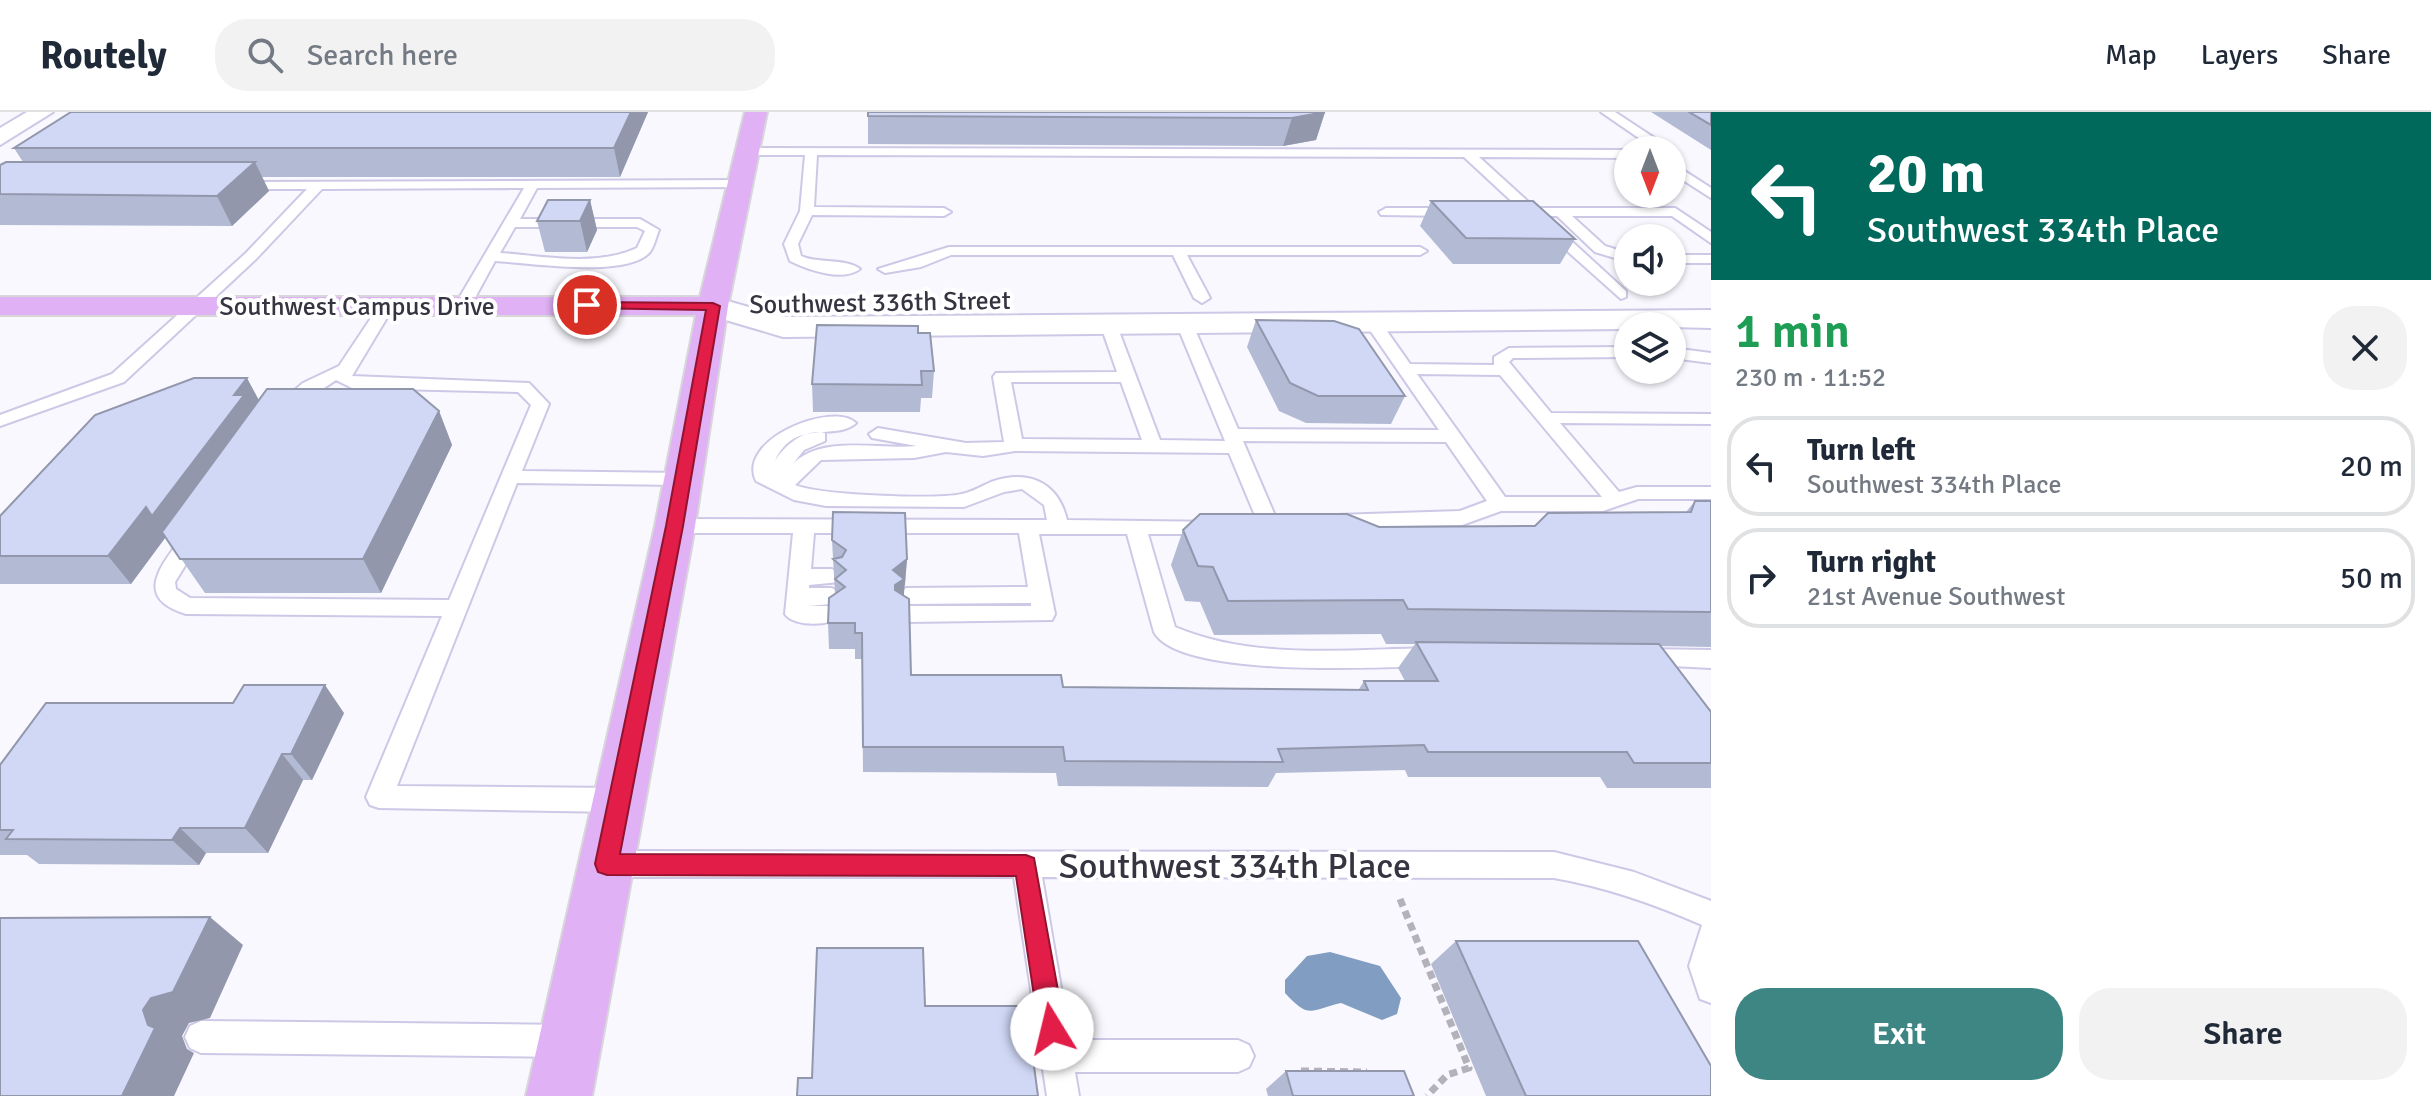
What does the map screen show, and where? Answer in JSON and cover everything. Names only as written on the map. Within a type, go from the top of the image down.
[{"type":"main road","points":[[559,1096],[679,503],[713,306],[756,112]]},
{"type":"main road","points":[[1371,320],[1383,304],[1474,303],[1484,293]]},
{"type":"main road","name":"Southwest 336th Street","points":[[713,306],[783,298],[1101,301],[1484,293],[1614,294]]},
{"type":"main road","name":"Southwest 336th Street","points":[[1686,294],[1711,294]]},
{"type":"main road","name":"Southwest Campus Drive","points":[[0,306],[713,306]]},
{"type":"main road","name":"Southwest 336th Street","points":[[713,306],[783,327],[1711,319]]},
{"type":"street","points":[[0,138],[33,117]]},
{"type":"lane","points":[[1607,112],[1643,136]]},
{"type":"lane","points":[[0,128],[33,117]]},
{"type":"lane","points":[[746,151],[1614,154]]},
{"type":"lane","points":[[811,152],[807,211],[791,244],[795,258],[814,267],[853,269]]},
{"type":"lane","points":[[1467,153],[1614,288]]},
{"type":"lane","points":[[1686,177],[1711,194]]},
{"type":"lane","points":[[223,185],[739,184]]},
{"type":"lane","points":[[0,421],[118,378],[251,256],[318,185]]},
{"type":"lane","points":[[463,305],[532,186]]},
{"type":"lane","points":[[807,211],[944,212]]},
{"type":"lane","points":[[1386,212],[1474,212]]},
{"type":"lane","points":[[1503,212],[1675,212],[1711,239]]},
{"type":"lane","points":[[1560,212],[1600,249],[1614,254]]},
{"type":"lane","points":[[493,257],[609,262],[643,251],[652,230],[640,223],[512,223]]},
{"type":"lane","points":[[885,269],[916,264],[949,251],[1420,251]]},
{"type":"lane","points":[[1178,251],[1202,298]]},
{"type":"lane","points":[[1686,259],[1711,259]]},
{"type":"lane","points":[[386,306],[345,369],[343,378],[352,383],[523,387],[540,404],[379,797],[619,800]]},
{"type":"lane","points":[[1371,320],[1499,504]]},
{"type":"lane","points":[[510,477],[804,526],[1136,528],[1276,524],[1233,441],[1185,325]]},
{"type":"lane","points":[[1109,326],[1153,446]]},
{"type":"lane","points":[[1614,352],[1509,353],[1501,356],[1505,370],[1614,499]]},
{"type":"lane","points":[[1686,355],[1711,358]]},
{"type":"lane","points":[[268,429],[294,397],[345,369]]},
{"type":"lane","points":[[1405,369],[1505,370]]},
{"type":"lane","points":[[1014,445],[1002,377],[1128,377]]},
{"type":"lane","points":[[1545,418],[1711,419]]},
{"type":"lane","points":[[847,428],[796,446],[782,462],[779,476],[785,484],[801,495],[826,500],[964,501],[1000,486],[1022,483],[1036,487],[1053,502],[1059,527]]},
{"type":"lane","points":[[874,428],[973,450],[998,450],[1014,445],[1153,446],[1451,436]]},
{"type":"lane","points":[[785,484],[809,458],[818,454],[914,452],[951,445]]},
{"type":"lane","points":[[1312,523],[1462,518],[1499,504],[1603,504],[1637,493],[1711,493]]},
{"type":"lane","points":[[206,519],[164,582],[166,593],[186,606],[456,608]]},
{"type":"lane","points":[[804,526],[799,586],[831,596]]},
{"type":"lane","points":[[906,605],[1042,605],[1028,527]]},
{"type":"lane","points":[[1136,528],[1165,632],[1178,639],[1251,657],[1457,657]]},
{"type":"lane","points":[[1616,658],[1711,659]]},
{"type":"lane","name":"Southwest 334th Place","points":[[607,864],[1554,865],[1602,873],[1656,891],[1711,915]]},
{"type":"lane","points":[[1026,865],[1063,1096]]},
{"type":"lane","points":[[1711,936],[1704,966],[1711,988]]},
{"type":"lane","points":[[201,1037],[570,1041]]},
{"type":"lane","points":[[1057,1056],[1238,1056]]},
{"type":"path","points":[[1386,865],[1469,1068],[1447,1075],[1427,1096]]},
{"type":"path","points":[[1238,1056],[1246,1071],[1359,1070],[1374,1074]]},
{"type":"water","points":[[1330,952],[1380,966],[1401,998],[1397,1014],[1382,1020],[1341,1003],[1311,1011],[1293,1001],[1285,993],[1285,980],[1307,956]]},
{"type":"building","points":[[71,112],[631,112],[614,148],[14,148]]},
{"type":"building","points":[[868,112],[1325,112],[1292,118],[868,116]]},
{"type":"building","points":[[1689,112],[1711,112],[1711,125]]},
{"type":"building","points":[[6,162],[255,162],[217,196],[0,194],[0,165]]},
{"type":"building","points":[[548,200],[590,200],[580,221],[537,221]]},
{"type":"building","points":[[1431,201],[1533,201],[1575,239],[1466,238]]},
{"type":"building","points":[[1256,320],[1334,321],[1359,329],[1405,396],[1318,396],[1290,383]]},
{"type":"building","points":[[817,325],[918,326],[918,333],[930,333],[934,371],[921,371],[922,385],[812,384]]},
{"type":"building","points":[[194,378],[247,378],[234,395],[244,395],[152,516],[146,507],[108,556],[0,556],[0,516],[95,415]]},
{"type":"building","points":[[267,389],[413,389],[439,411],[363,559],[180,559],[162,532]]},
{"type":"building","points":[[1695,501],[1711,501],[1711,612],[1408,609],[1403,600],[1228,601],[1213,567],[1198,566],[1183,530],[1200,514],[1347,514],[1379,527],[1535,526],[1548,513],[1691,512]]},
{"type":"building","points":[[833,512],[905,513],[907,559],[893,570],[904,579],[895,585],[895,590],[909,599],[911,675],[1061,675],[1063,687],[1368,690],[1364,681],[1438,681],[1416,642],[1659,644],[1711,712],[1711,763],[1634,763],[1627,752],[1428,752],[1424,745],[1278,749],[1283,762],[1065,761],[1063,747],[863,747],[862,633],[855,633],[855,623],[828,623],[829,598],[845,587],[835,579],[846,570],[833,559],[842,557],[846,550],[832,540]]},
{"type":"building","points":[[244,685],[325,685],[291,754],[282,754],[245,828],[180,828],[172,840],[6,839],[13,830],[0,830],[0,765],[46,703],[233,703]]},
{"type":"building","points":[[210,917],[173,992],[151,998],[143,1010],[148,1025],[155,1028],[122,1096],[0,1096],[0,918]]},
{"type":"building","points":[[1456,941],[1638,941],[1711,1066],[1711,1096],[1526,1096]]},
{"type":"building","points":[[817,948],[923,948],[925,1006],[1026,1006],[1038,1096],[797,1096],[798,1078],[812,1078]]},
{"type":"building","points":[[1286,1071],[1404,1071],[1414,1096],[1293,1096]]},
{"type":"route","points":[[587,305],[713,306],[675,526],[607,864],[1026,865],[1052,1029]]}]
